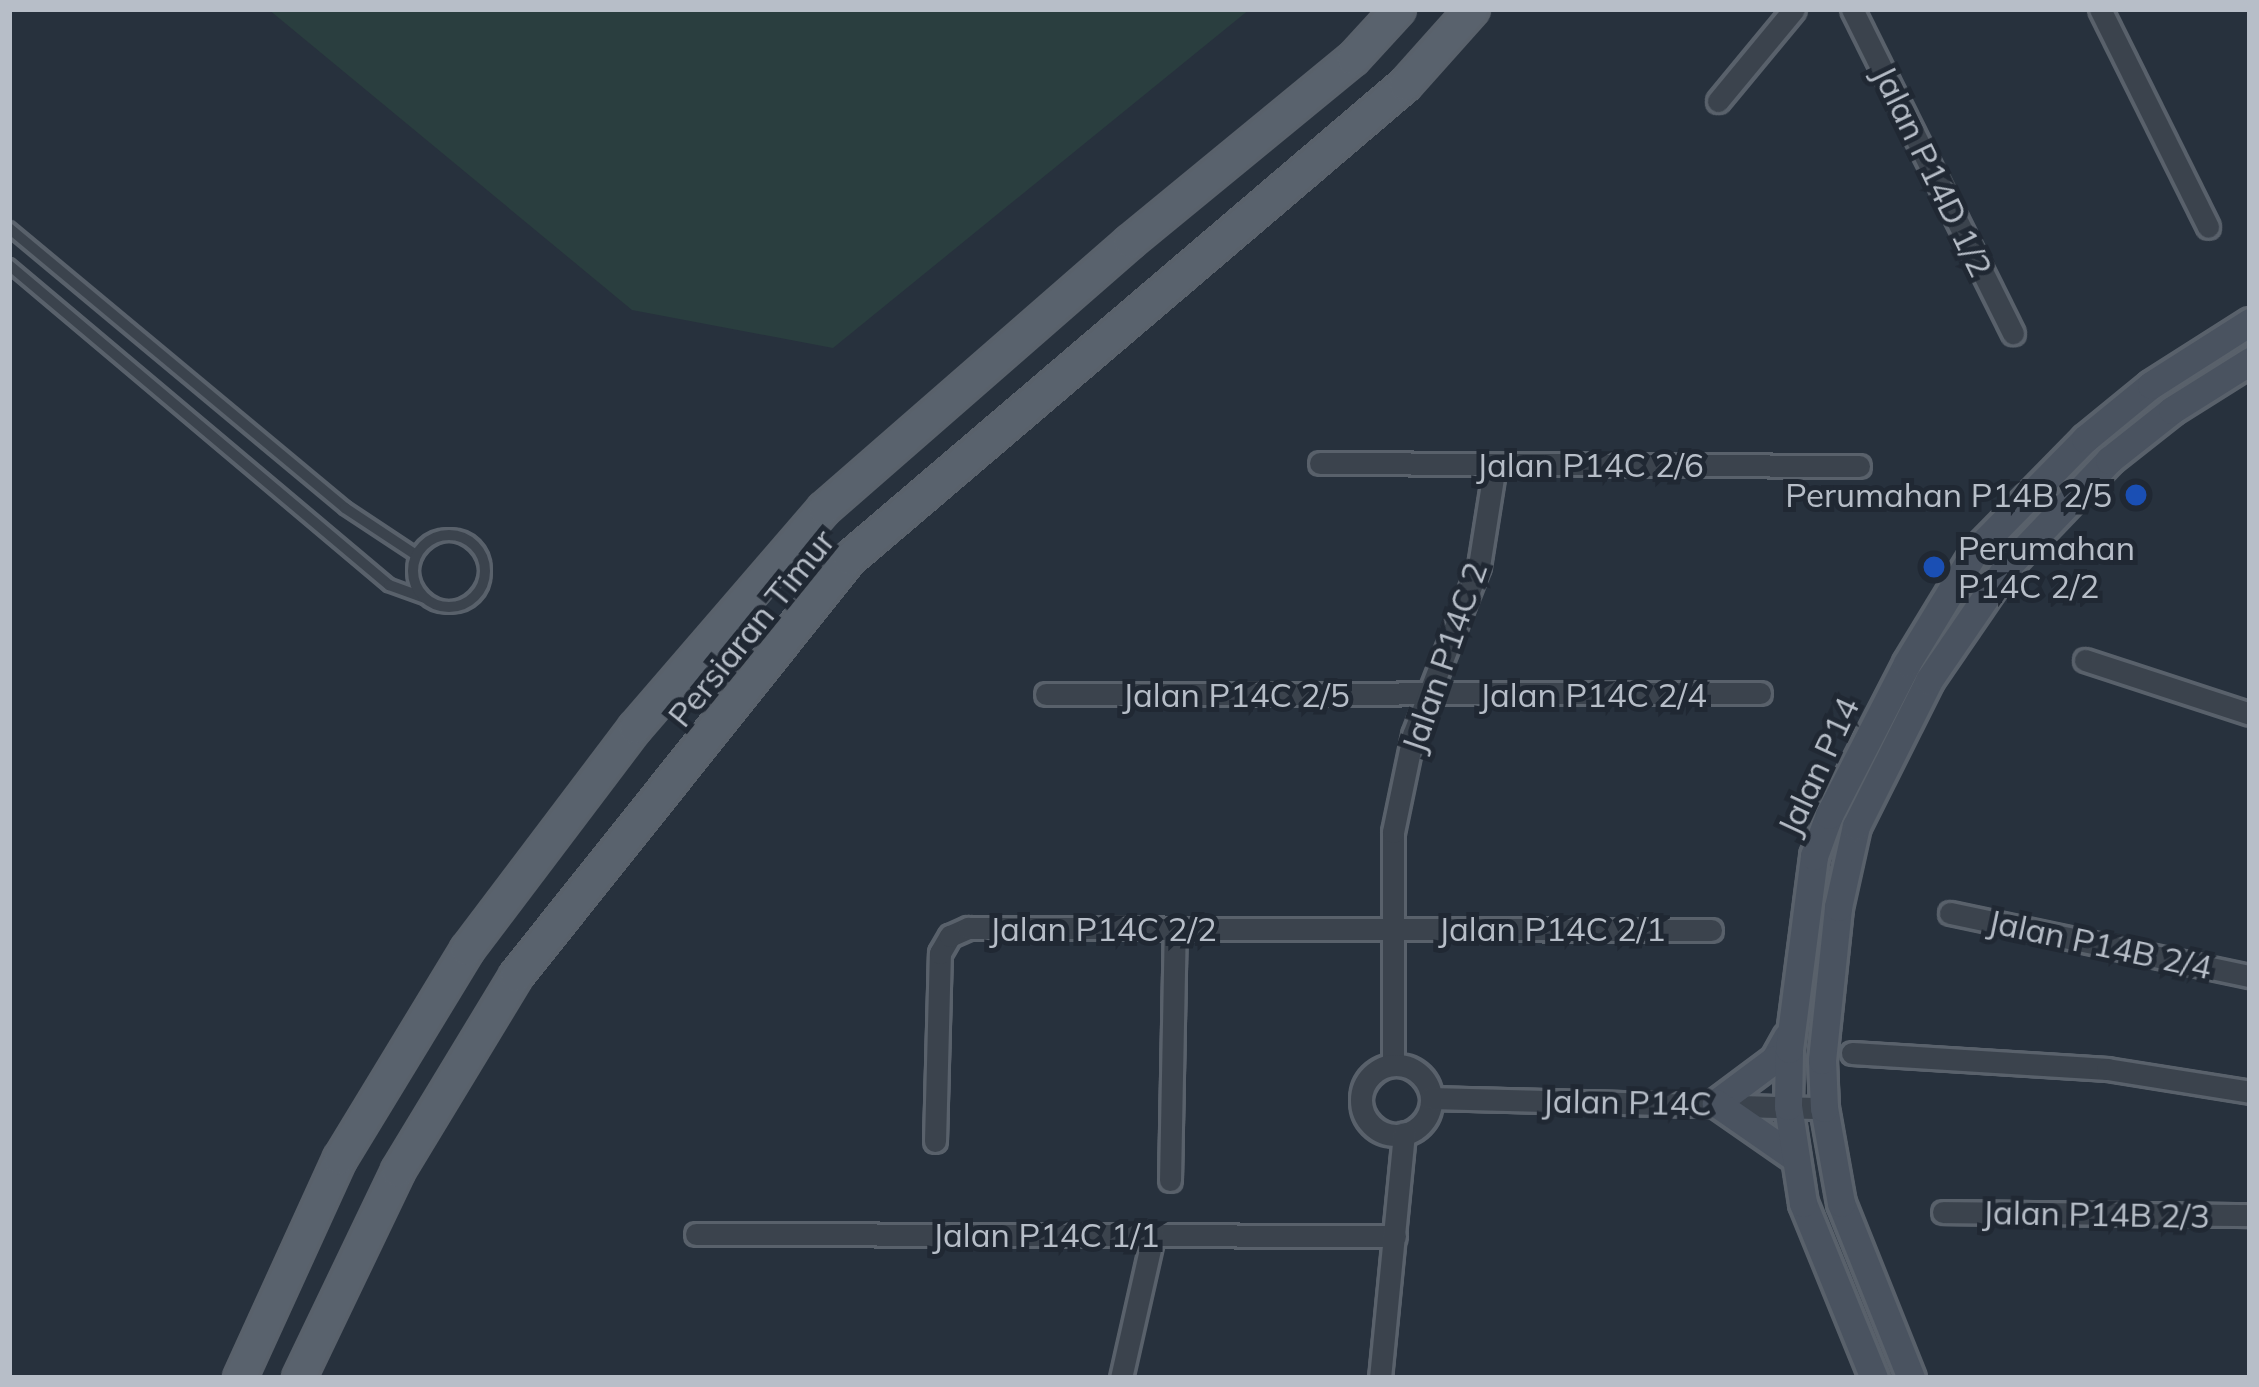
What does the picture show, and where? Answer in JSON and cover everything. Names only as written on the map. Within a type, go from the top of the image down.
[{"type":"main road","name":"Persiaran Timur","points":[[240,1378],[340,1160],[455,969],[635,728],[824,509],[1130,242],[1353,59],[1399,9]]},
{"type":"main road","name":"Persiaran Timur","points":[[299,1378],[398,1171],[516,976],[849,559],[1405,85],[1473,9]]},
{"type":"main road","name":"Jalan P14","points":[[1874,1378],[1803,1203],[1788,1106],[1805,898],[1829,815],[1907,663],[1975,551],[2085,439],[2151,386],[2250,322]]},
{"type":"main road","name":"Jalan P14","points":[[1911,1378],[1840,1203],[1824,1108],[1822,1060],[1844,867],[1856,826],[1929,680],[2005,569],[2062,507],[2172,410],[2250,361]]},
{"type":"main road","points":[[1792,1026],[1775,1059],[1716,1103],[1795,1157]]},
{"type":"street","points":[[1718,101],[1794,9]]},
{"type":"street","name":"Jalan P14D 1/2","points":[[1852,9],[2013,333]]},
{"type":"street","points":[[2101,9],[2208,227]]},
{"type":"street","name":"Jalan P14C 2/6","points":[[1320,463],[1859,466]]},
{"type":"street","name":"Jalan P14C 2","points":[[1393,1065],[1393,832],[1426,696],[1479,566],[1495,465]]},
{"type":"street","points":[[2085,660],[2250,714]]},
{"type":"street","name":"Jalan P14C 2/4","points":[[1426,696],[1760,693]]},
{"type":"street","name":"Jalan P14C 2/5","points":[[1046,694],[1426,696]]},
{"type":"street","name":"Jalan P14B 2/4","points":[[1950,913],[2250,976]]},
{"type":"street","name":"Jalan P14C 2/2","points":[[935,1141],[940,953],[950,936],[968,928],[1393,928]]},
{"type":"street","name":"Jalan P14C 2/1","points":[[1393,928],[1711,930]]},
{"type":"street","points":[[1171,1180],[1174,930]]},
{"type":"street","points":[[1852,1053],[2108,1070],[2250,1092]]},
{"type":"street","points":[[1393,1065],[1423,1078],[1431,1099],[1424,1121],[1404,1133],[1372,1125],[1361,1104],[1372,1074],[1393,1065]]},
{"type":"street","name":"Jalan P14C","points":[[1431,1099],[1824,1108]]},
{"type":"street","points":[[1380,1378],[1404,1133]]},
{"type":"street","name":"Jalan P14B 2/3","points":[[1943,1212],[2250,1215]]},
{"type":"street","name":"Jalan P14C 1/1","points":[[696,1234],[1395,1236]]},
{"type":"street","points":[[1121,1378],[1153,1236]]},
{"type":"lane","points":[[9,228],[344,508],[416,555]]},
{"type":"lane","points":[[9,265],[389,585],[445,608],[467,604],[483,587],[486,565],[475,545],[454,535],[431,539],[416,555],[413,578],[424,598]]},
{"type":"green space","points":[[268,9],[1250,9],[833,348],[632,310]]},
{"type":"place","name":"Perumahan P14B 2/5","points":[[2136,495]]},
{"type":"place","name":"Perumahan P14C 2/2","points":[[1934,567]]}]
